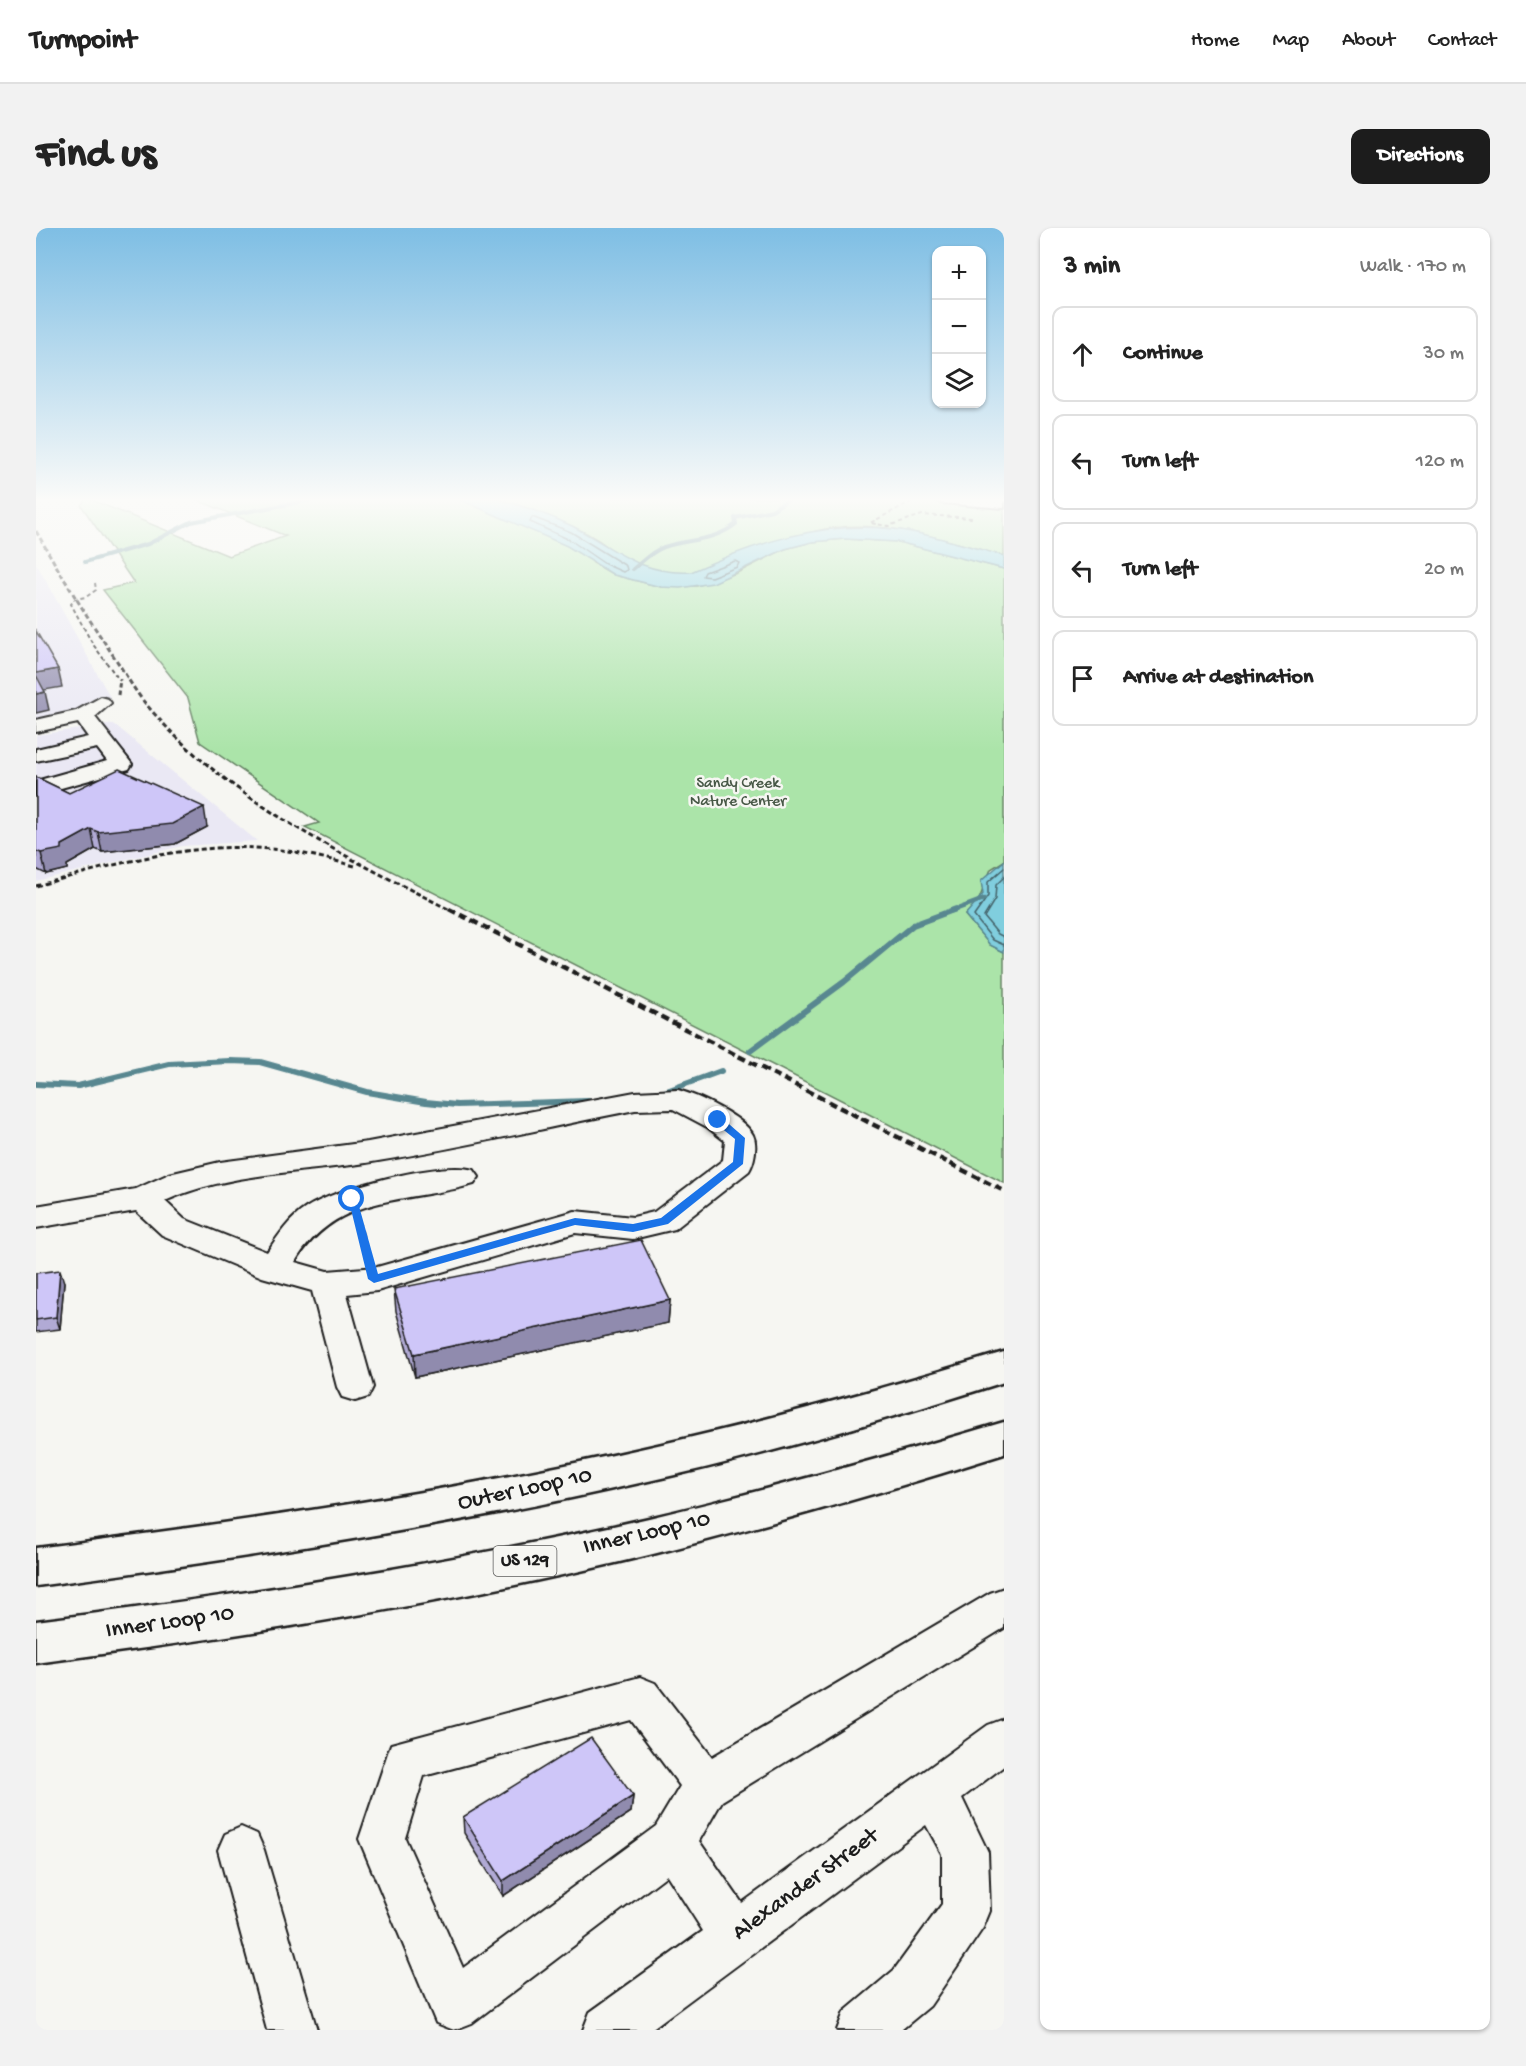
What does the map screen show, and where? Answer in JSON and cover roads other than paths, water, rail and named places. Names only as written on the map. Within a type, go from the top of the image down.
[{"type":"highway","name":"Outer Loop 10","points":[[36,1567],[363,1522],[503,1494],[745,1440],[866,1408],[1004,1367]]},
{"type":"highway","name":"Inner Loop 10","points":[[36,1642],[308,1603],[484,1570],[639,1537],[771,1505],[1004,1438]]},
{"type":"street","points":[[36,726],[83,716],[101,703]]},
{"type":"street","points":[[83,716],[135,783]]},
{"type":"street","points":[[36,755],[102,741]]},
{"type":"street","points":[[36,788],[121,764]]},
{"type":"street","points":[[36,1217],[142,1199],[180,1182],[220,1172],[368,1152],[635,1101],[678,1099],[718,1120],[740,1138],[738,1164],[664,1221],[633,1228],[575,1222],[374,1279],[327,1283],[274,1268],[173,1227],[142,1199]]},
{"type":"street","points":[[274,1268],[301,1230],[334,1205],[352,1199],[463,1177]]},
{"type":"street","points":[[327,1283],[355,1387]]},
{"type":"street","points":[[706,1785],[640,1697],[407,1759],[382,1839],[454,2005],[672,1842],[706,1785],[1004,1606]]},
{"type":"street","name":"Alexander Street","points":[[608,2030],[1004,1740]]},
{"type":"street","points":[[862,2030],[912,1988],[966,1911],[965,1852],[948,1816],[930,1794]]},
{"type":"street","points":[[672,1842],[736,1936]]},
{"type":"street","points":[[241,1850],[292,2030]]},
{"type":"water","points":[[642,582],[715,582],[680,588],[661,587]]},
{"type":"water","points":[[1004,861],[1004,952],[990,945],[965,915],[983,894],[981,881]]},
{"type":"waterway","points":[[952,911],[984,899]]},
{"type":"waterway","points":[[750,1051],[844,982],[913,925],[956,909]]},
{"type":"waterway","points":[[36,1084],[78,1086],[169,1064],[230,1061],[260,1062],[367,1092],[426,1102],[457,1105],[588,1101]]},
{"type":"waterway","points":[[664,1092],[721,1071]]},
{"type":"railway","points":[[66,582],[137,693],[177,737],[211,768],[249,796],[328,846],[452,911]]},
{"type":"railway","points":[[36,886],[122,863],[210,848],[240,847],[281,850],[355,866]]},
{"type":"railway","points":[[449,909],[1004,1191]]},
{"type":"park label","name":"Sandy Creek Nature Center","points":[[738,793]]}]
